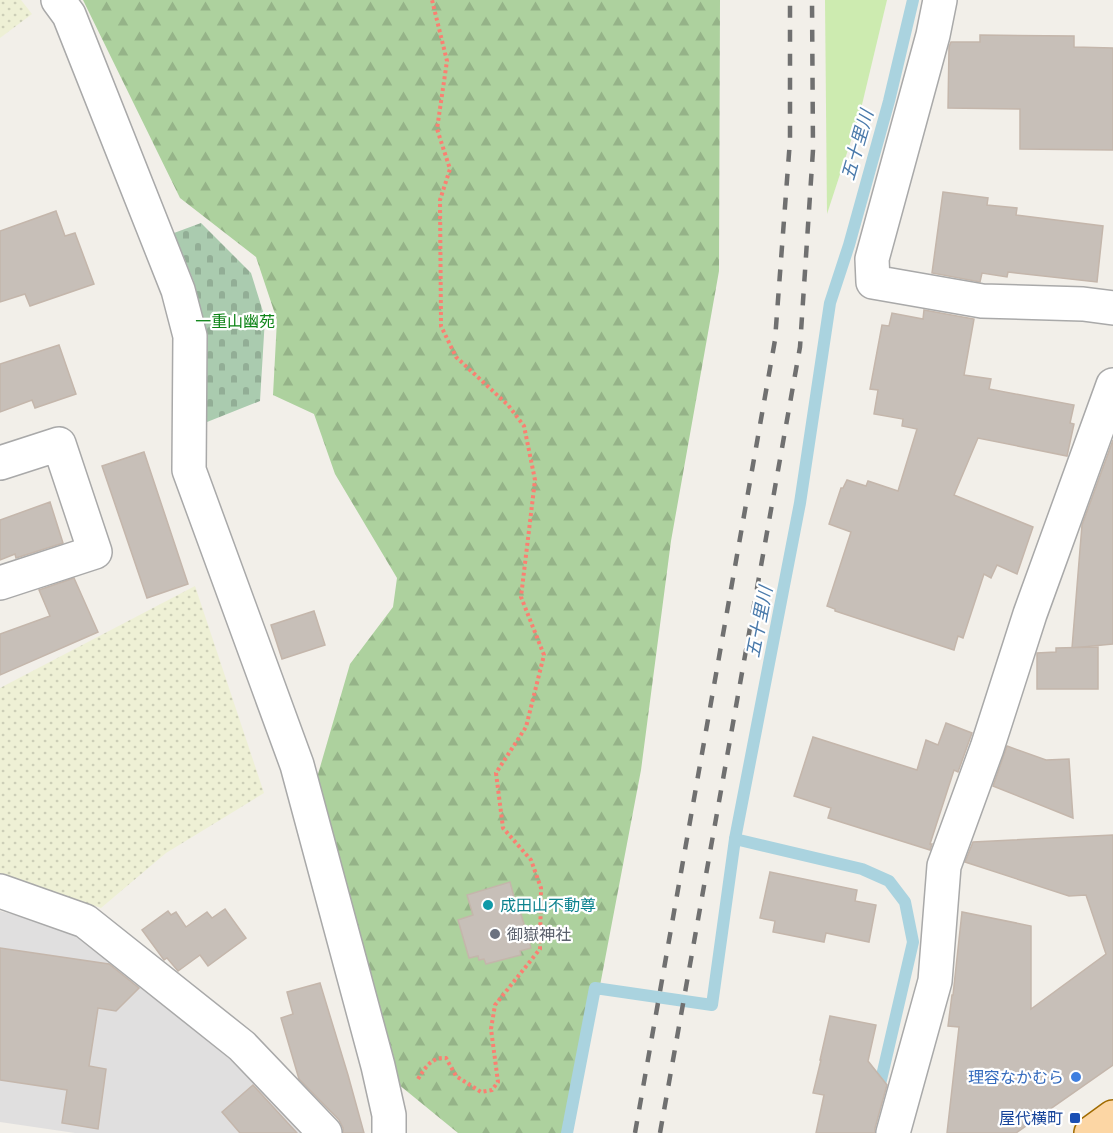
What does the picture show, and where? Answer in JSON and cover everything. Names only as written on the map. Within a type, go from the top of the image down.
[{"type":"main road","points":[[1090,1133],[1113,1117]]},
{"type":"street","points":[[58,0],[69,15],[178,290],[190,336],[189,470],[297,765],[378,1066],[389,1124]]},
{"type":"street","points":[[940,0],[933,35],[872,259],[873,282],[982,300],[1083,304],[1113,308]]},
{"type":"street","points":[[893,1133],[935,981],[944,866],[987,748],[1030,614],[1113,385]]},
{"type":"street","points":[[0,464],[59,444],[95,552],[0,583]]},
{"type":"street","points":[[0,891],[85,921],[242,1046],[325,1133]]},
{"type":"path","points":[[389,1124],[428,1064],[440,1058],[446,1058],[456,1076],[481,1092],[492,1090],[498,1082],[491,1029],[495,1005],[540,949],[540,888],[531,860],[503,828],[496,773],[526,727],[544,655],[522,597],[535,480],[524,426],[508,405],[456,357],[441,326],[440,200],[450,169],[437,129],[447,61],[432,0]]},
{"type":"shaded area","points":[[0,911],[76,931],[236,1059],[305,1133],[75,1133],[0,1122]]},
{"type":"green space","points":[[0,0],[21,0],[32,14],[0,38]]},
{"type":"green space","points":[[83,0],[720,0],[719,271],[671,541],[641,770],[572,1133],[458,1133],[398,1084],[316,781],[350,664],[393,607],[397,578],[335,474],[314,414],[273,395],[277,320],[256,257],[180,198]]},
{"type":"green space","points":[[825,0],[887,0],[860,113],[827,214]]},
{"type":"green space","name":"一重山幽苑","points":[[201,223],[251,273],[265,318],[260,401],[202,424],[206,332],[194,282],[174,233]]},
{"type":"green space","points":[[195,586],[264,793],[166,853],[101,908],[0,873],[0,688]]},
{"type":"building","points":[[980,35],[1074,36],[1074,47],[1113,48],[1113,150],[1020,149],[1020,109],[948,108],[951,42],[980,42]]},
{"type":"building","points":[[943,192],[988,198],[987,205],[1017,208],[1016,215],[1103,226],[1097,282],[1008,272],[1007,277],[982,273],[980,282],[932,273]]},
{"type":"building","points":[[56,211],[65,236],[75,233],[94,284],[30,306],[25,294],[0,302],[0,231]]},
{"type":"building","points":[[924,310],[974,319],[964,375],[991,379],[989,389],[1074,405],[1070,423],[1074,424],[1067,456],[978,438],[954,495],[1033,527],[1017,574],[997,565],[991,578],[984,574],[963,638],[958,636],[954,650],[835,611],[827,606],[851,532],[829,524],[841,488],[847,480],[866,486],[868,481],[898,491],[917,429],[902,426],[903,419],[874,414],[878,390],[870,389],[882,325],[889,326],[892,313],[923,319]]},
{"type":"building","points":[[59,345],[76,394],[35,408],[32,400],[0,412],[0,364]]},
{"type":"building","points":[[1113,440],[1113,644],[1072,648],[1082,525]]},
{"type":"building","points":[[144,452],[188,584],[147,598],[102,466]]},
{"type":"building","points":[[50,502],[63,543],[16,558],[15,554],[0,560],[0,520]]},
{"type":"building","points":[[74,578],[98,632],[0,675],[0,634],[50,616],[39,590]]},
{"type":"building","points":[[314,611],[325,645],[282,659],[271,625]]},
{"type":"building","points":[[1098,647],[1098,689],[1037,689],[1037,653],[1056,652],[1056,648]]},
{"type":"building","points":[[946,723],[972,733],[958,772],[954,770],[930,850],[828,818],[831,808],[794,796],[813,737],[917,770],[926,740],[938,745]]},
{"type":"building","points":[[1007,746],[1046,760],[1069,759],[1073,818],[993,786]]},
{"type":"building","points":[[1113,835],[1113,1065],[1016,1133],[947,1133],[959,1027],[948,1026],[962,912],[1031,926],[1031,1009],[1106,954],[1086,895],[1069,896],[965,862],[973,842]]},
{"type":"building","points":[[770,872],[857,890],[855,901],[876,905],[869,942],[826,933],[824,942],[773,932],[775,921],[760,918]]},
{"type":"building","name":"御嶽神社","points":[[510,882],[531,948],[520,951],[521,955],[486,964],[484,959],[479,960],[478,956],[469,958],[458,920],[473,915],[467,895]]},
{"type":"building","points":[[225,909],[246,938],[208,966],[200,955],[178,971],[167,958],[164,960],[142,930],[168,911],[171,915],[176,912],[186,927],[207,912],[212,918]]},
{"type":"building","points":[[0,948],[109,964],[139,988],[116,1011],[98,1008],[89,1066],[106,1069],[98,1129],[62,1123],[67,1090],[0,1080]]},
{"type":"building","points":[[320,983],[364,1133],[343,1133],[339,1120],[299,1079],[281,1018],[293,1014],[287,992]]},
{"type":"building","points":[[830,1016],[876,1025],[868,1061],[887,1085],[875,1133],[816,1133],[824,1095],[813,1093]]},
{"type":"building","points":[[253,1085],[297,1133],[240,1133],[222,1112]]},
{"type":"waterway","name":"五十里川","points":[[878,1093],[913,942],[905,902],[889,881],[862,869],[735,839],[800,503],[830,303],[849,245],[889,101],[913,0]]},
{"type":"waterway","points":[[567,1133],[595,988],[712,1005],[735,839]]},
{"type":"railway","points":[[635,1133],[775,340],[790,140],[790,0]]},
{"type":"railway","points":[[660,1133],[800,347],[813,150],[812,0]]},
{"type":"place","name":"成田山不動尊","points":[[488,905]]},
{"type":"place","name":"御嶽神社","points":[[495,934]]},
{"type":"place","name":"理容なかむら","points":[[1076,1077]]},
{"type":"place","name":"屋代横町","points":[[1075,1118]]}]
